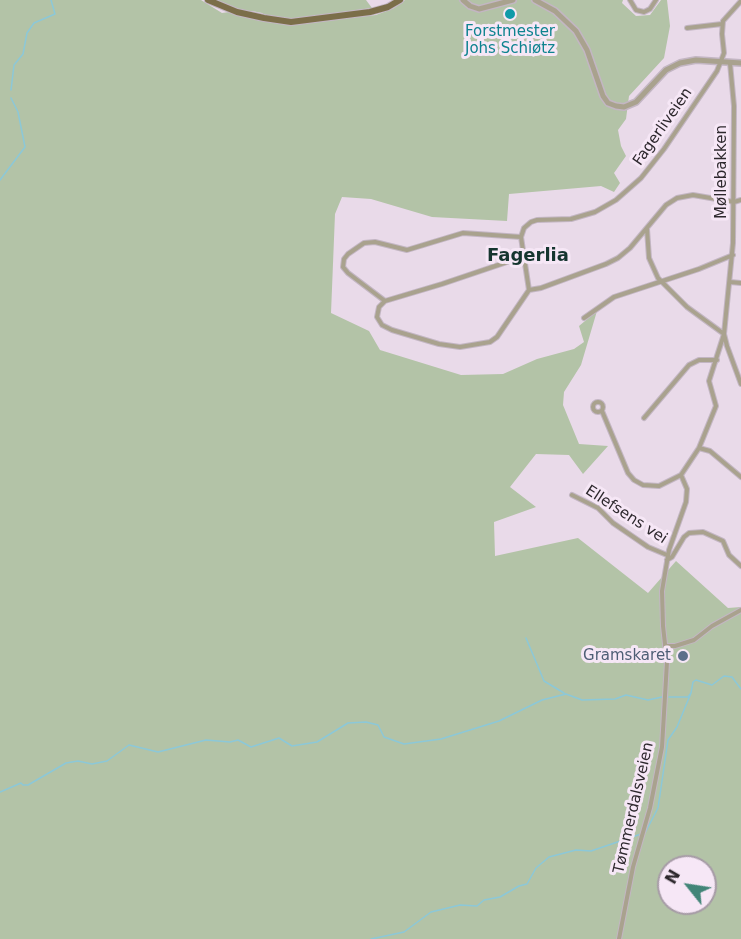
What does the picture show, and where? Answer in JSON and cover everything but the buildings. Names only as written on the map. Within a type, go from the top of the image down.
[{"type":"main road","points":[[208,0],[237,12],[291,22],[370,12],[388,7],[399,0]]},
{"type":"street","points":[[463,0],[479,9],[513,0]]},
{"type":"street","points":[[535,0],[555,11],[576,31],[587,50],[603,96],[608,103],[616,106],[636,102],[666,70],[676,64],[696,60],[741,63]]},
{"type":"street","points":[[630,0],[636,10],[644,12],[650,9],[656,0]]},
{"type":"street","points":[[721,62],[724,48],[723,24],[725,18],[741,1]]},
{"type":"street","points":[[687,28],[723,24]]},
{"type":"street","name":"Fagerliveien","points":[[520,237],[524,228],[531,222],[581,217],[605,207],[626,192],[641,178],[664,149],[721,62]]},
{"type":"street","name":"Møllebakken","points":[[681,475],[699,448],[716,406],[709,381],[724,334],[733,255],[735,140],[730,63]]},
{"type":"street","points":[[735,140],[741,137]]},
{"type":"street","points":[[529,290],[541,288],[615,260],[627,251],[666,205],[681,196],[697,195],[734,202],[741,200]]},
{"type":"street","points":[[647,228],[650,258],[661,281],[687,307],[724,334],[741,384]]},
{"type":"street","points":[[385,301],[348,273],[344,267],[344,259],[348,254],[364,243],[375,242],[407,250],[463,233],[520,237],[529,290],[497,338],[490,342],[465,347],[440,344],[385,327],[377,314],[381,304],[385,301],[522,256]]},
{"type":"street","points":[[584,318],[614,297],[733,255]]},
{"type":"street","points":[[730,282],[741,284]]},
{"type":"street","points":[[644,418],[689,365],[699,360],[717,360]]},
{"type":"street","points":[[602,411],[628,473],[634,480],[643,485],[659,486],[681,475],[687,489],[686,502],[667,557],[662,600],[665,646],[675,646],[694,640],[712,626],[741,610]]},
{"type":"street","points":[[699,448],[710,451],[741,477]]},
{"type":"street","name":"Ellefsens vei","points":[[572,495],[598,508],[613,523],[648,548],[667,557]]},
{"type":"street","points":[[667,557],[672,557],[684,537],[690,533],[703,532],[723,541],[729,555],[741,566]]},
{"type":"street","name":"Tømmerdalsveien","points":[[619,939],[633,867],[650,808],[660,756],[667,680],[665,646]]},
{"type":"green space","points":[[0,0],[201,0],[222,13],[229,12],[257,20],[291,24],[376,15],[394,8],[405,0],[623,0],[622,3],[636,16],[650,15],[661,0],[667,0],[670,26],[664,58],[629,96],[626,119],[618,130],[621,146],[626,156],[614,173],[620,183],[614,192],[601,186],[509,194],[507,221],[432,217],[371,199],[342,197],[335,214],[331,313],[369,331],[380,350],[461,375],[503,374],[537,359],[574,349],[584,342],[579,326],[597,311],[581,365],[564,392],[563,405],[579,444],[608,446],[583,474],[569,455],[536,454],[510,487],[536,507],[494,522],[495,556],[578,538],[648,593],[676,561],[728,608],[741,607],[741,939],[0,939]]},
{"type":"green space","points":[[214,0],[366,0],[372,8],[291,19],[247,12]]},
{"type":"waterway","points":[[11,90],[14,65],[23,54],[27,33],[34,23],[55,14],[51,0]]},
{"type":"waterway","points":[[0,180],[25,147],[18,112],[11,98]]},
{"type":"waterway","points":[[526,638],[544,681],[564,693]]},
{"type":"waterway","points":[[669,697],[688,697],[693,682],[696,680],[712,685],[724,676],[732,677],[741,689]]},
{"type":"waterway","points":[[645,833],[658,808],[668,740],[677,727],[691,693]]},
{"type":"waterway","points":[[0,792],[21,783],[28,785],[66,763],[78,761],[92,764],[107,761],[129,745],[158,752],[206,740],[230,742],[238,740],[251,747],[279,738],[292,746],[317,742],[348,723],[366,722],[378,725],[384,737],[404,744],[441,739],[499,721],[542,700],[566,694],[582,700],[615,699],[626,695],[648,700],[662,697]]},
{"type":"waterway","points":[[371,939],[404,932],[431,912],[460,905],[477,906],[484,900],[500,897],[527,884],[536,868],[549,857],[576,850],[591,851],[641,834]]},
{"type":"place","name":"Forstmester Johs Schiøtz","points":[[510,14]]},
{"type":"place","name":"Gramskaret","points":[[683,656]]},
{"type":"district","name":"Fagerlia","points":[[528,256]]}]
